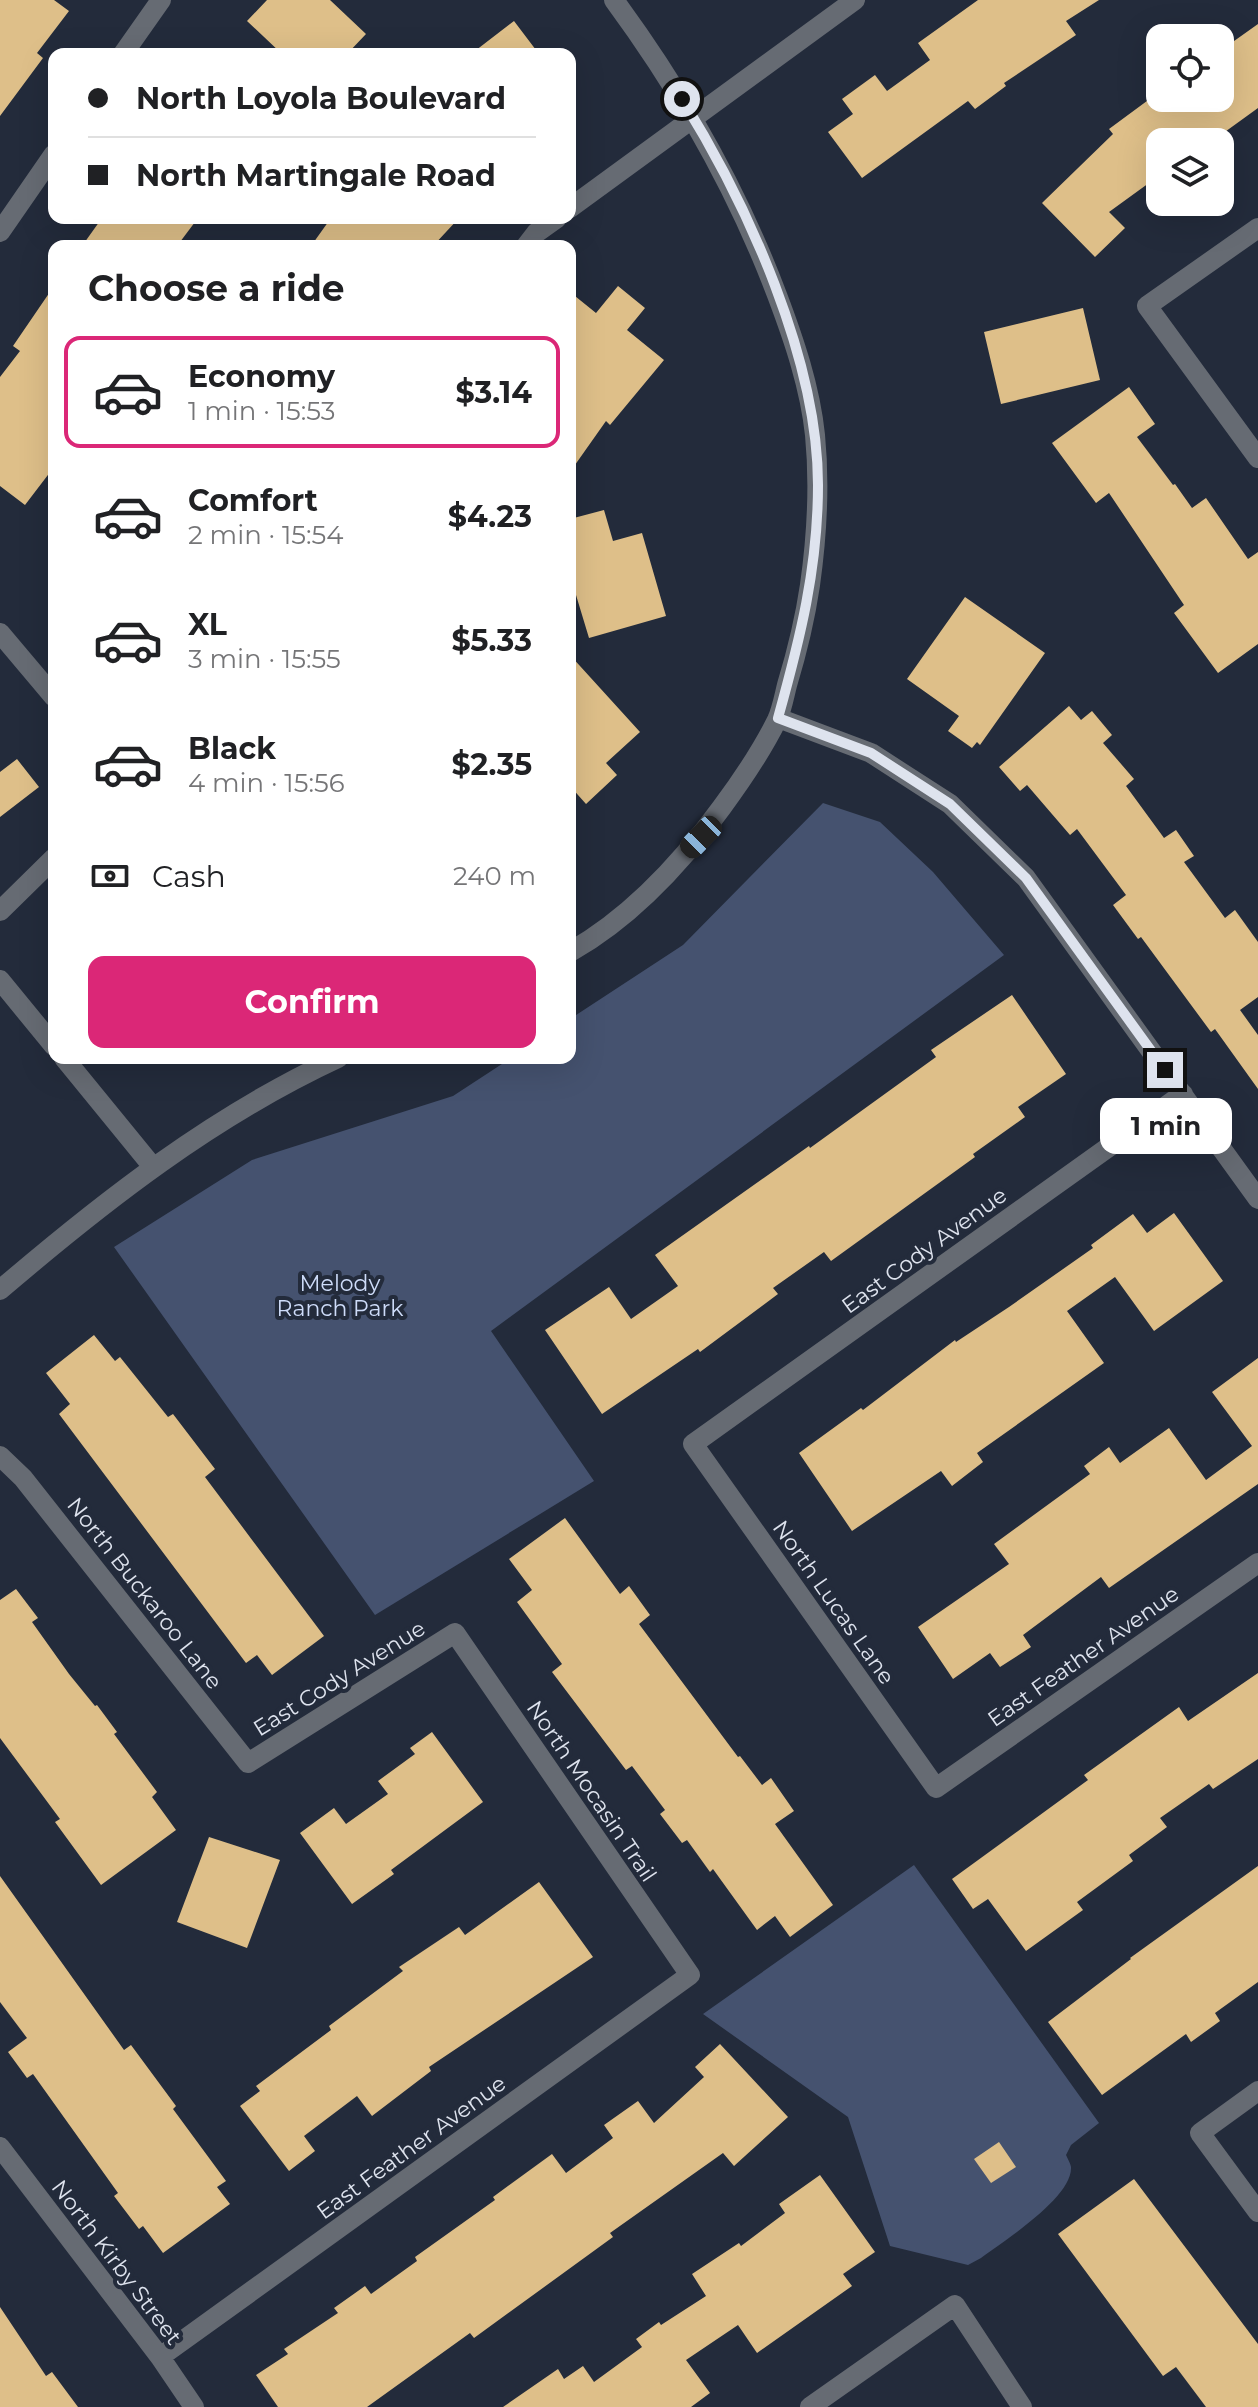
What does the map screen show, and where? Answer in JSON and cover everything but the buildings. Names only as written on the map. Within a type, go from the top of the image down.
[{"type":"street","points":[[127,48],[161,0]]},
{"type":"street","points":[[576,948],[622,915],[701,837],[735,790],[778,718],[807,610],[815,551],[818,482],[814,432],[800,360],[765,262],[693,118],[614,0]]},
{"type":"street","points":[[576,204],[855,0]]},
{"type":"street","points":[[0,232],[48,163]]},
{"type":"street","points":[[531,240],[549,224]]},
{"type":"street","points":[[1258,228],[1147,306],[1258,458]]},
{"type":"street","points":[[0,633],[48,690]]},
{"type":"street","points":[[778,718],[871,753],[950,804],[1026,878],[1258,1199]]},
{"type":"street","points":[[0,911],[48,864]]},
{"type":"street","points":[[0,980],[48,1039]]},
{"type":"street","points":[[69,1064],[153,1167]]},
{"type":"street","points":[[0,1290],[153,1167],[226,1117],[326,1064]]},
{"type":"street","name":"East Cody Avenue","points":[[693,1444],[1183,1094]]},
{"type":"street","name":"North Lucas Lane","points":[[693,1444],[936,1788]]},
{"type":"street","name":"North Buckaroo Lane","points":[[0,1456],[23,1478],[248,1763]]},
{"type":"street","name":"East Feather Avenue","points":[[936,1788],[1258,1563]]},
{"type":"street","name":"East Cody Avenue","points":[[248,1763],[455,1633]]},
{"type":"street","name":"North Mocasin Trail","points":[[455,1633],[690,1975]]},
{"type":"street","name":"East Feather Avenue","points":[[160,2357],[690,1975]]},
{"type":"street","points":[[1258,2091],[1200,2133],[1258,2212]]},
{"type":"street","name":"North Kirby Street","points":[[0,2147],[160,2357],[194,2407]]},
{"type":"street","points":[[810,2407],[955,2305],[1022,2407]]},
{"type":"green space","name":"Melody Ranch Park","points":[[823,803],[880,822],[933,872],[1004,955],[491,1331],[594,1481],[375,1615],[114,1247],[252,1160],[453,1096],[502,1064],[576,1064],[576,1015],[683,945]]},
{"type":"green space","points":[[914,1865],[1099,2123],[1071,2145],[1066,2155],[1071,2167],[1069,2179],[1061,2191],[1020,2230],[968,2265],[890,2246],[848,2117],[703,2014]]},
{"type":"route","points":[[682,99],[733,193],[765,262],[800,360],[814,432],[818,482],[815,551],[807,610],[778,718],[871,753],[950,804],[1026,878],[1165,1070]]}]
